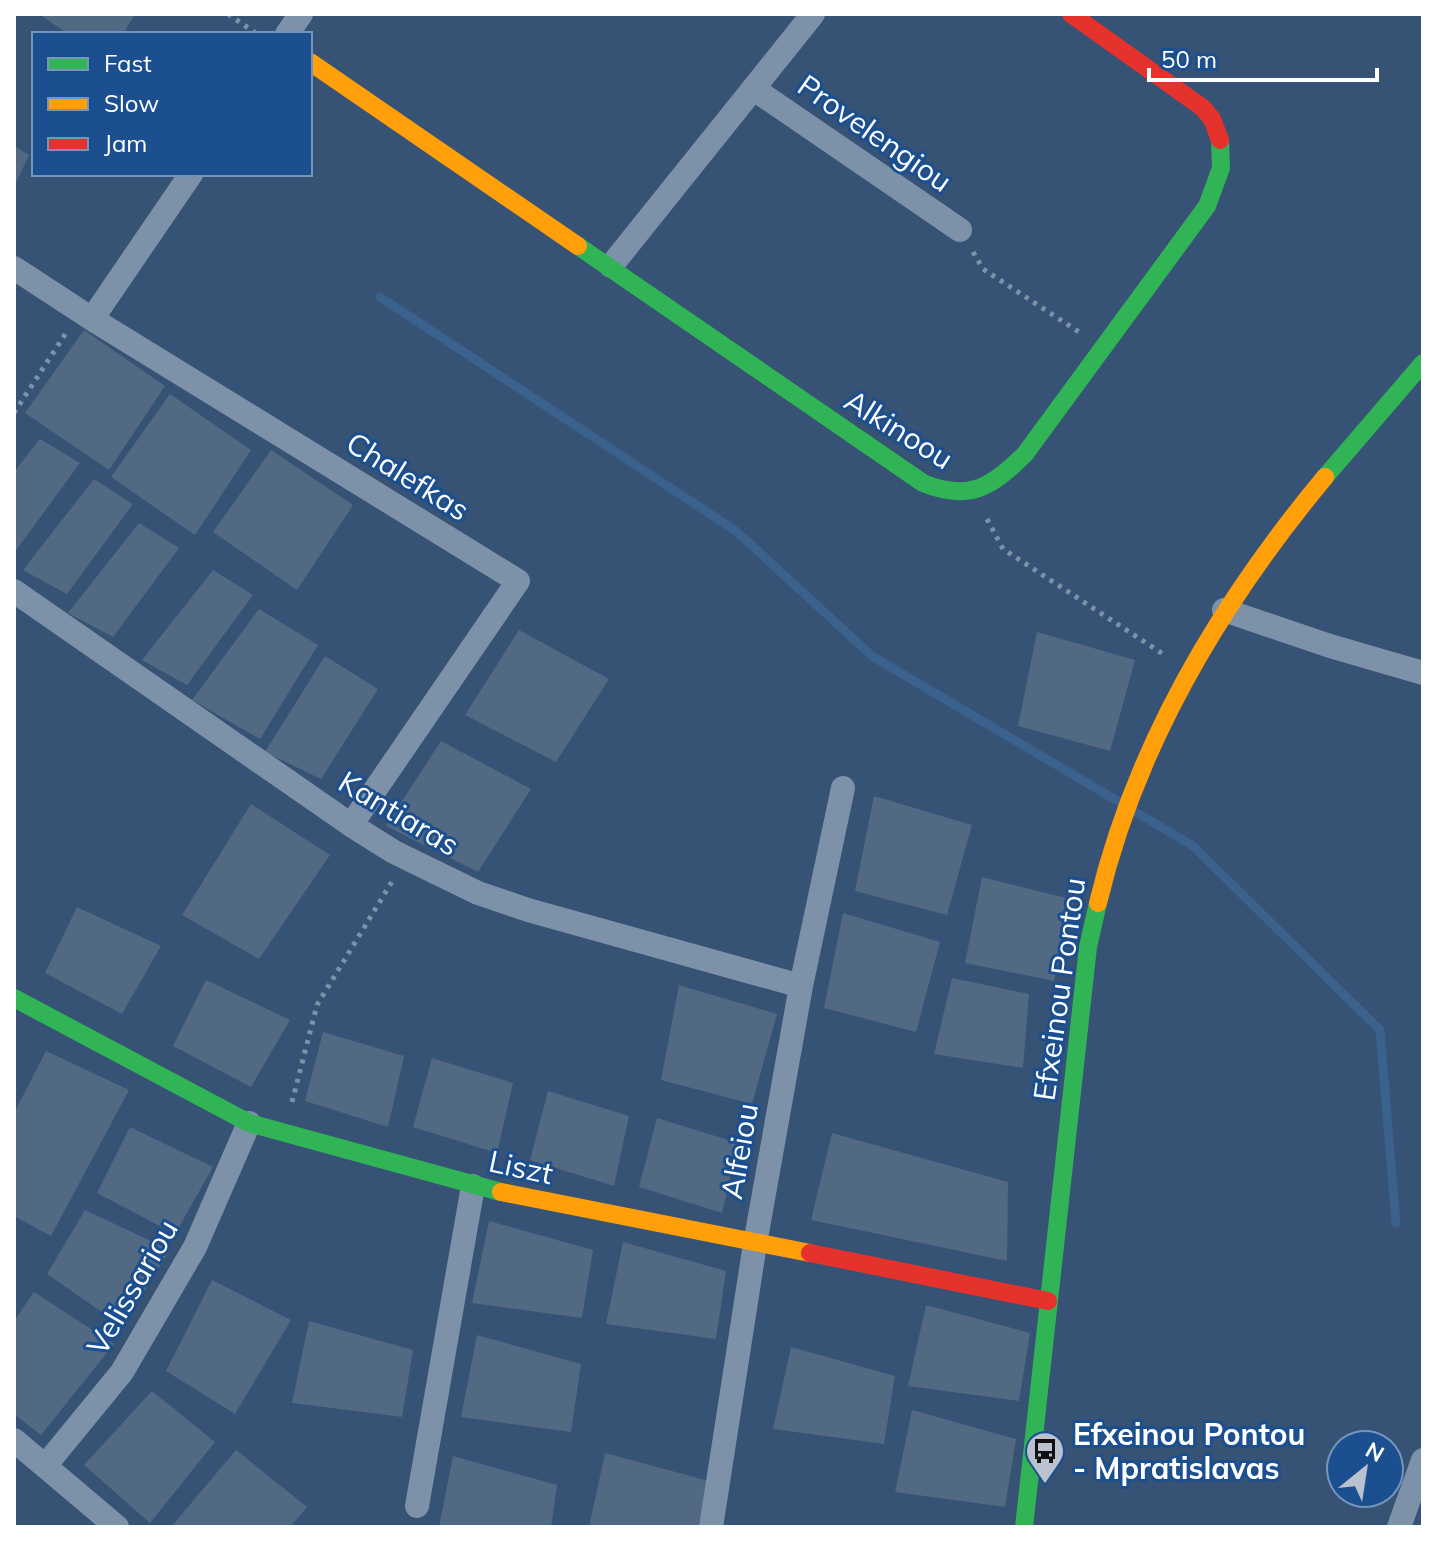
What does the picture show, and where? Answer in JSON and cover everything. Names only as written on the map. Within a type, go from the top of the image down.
[{"type":"street","points":[[288,32],[301,14]]},
{"type":"street","name":"Provelengiou","points":[[611,266],[813,14]]},
{"type":"street","name":"Alkinoou","points":[[312,63],[923,483],[949,493],[974,491],[1001,476],[1025,454],[1207,206],[1220,175],[1223,145],[1213,119],[1191,97],[1071,14]]},
{"type":"street","name":"Provelengiou","points":[[754,89],[960,230]]},
{"type":"street","points":[[86,315],[190,176]]},
{"type":"street","name":"Chalefkas","points":[[14,268],[518,581],[351,825]]},
{"type":"street","name":"Efxeinou Pontou","points":[[1024,1527],[1088,947],[1098,895],[1119,823],[1188,670],[1224,610],[1303,503],[1423,363]]},
{"type":"street","name":"Kantiaras","points":[[14,591],[351,825],[406,859],[478,893],[528,910],[801,986]]},
{"type":"street","points":[[1224,610],[1423,673]]},
{"type":"street","name":"Alfeiou","points":[[711,1527],[755,1244],[801,986],[843,788]]},
{"type":"street","name":"Liszt","points":[[14,998],[249,1123],[473,1186],[1048,1301]]},
{"type":"street","name":"Velissariou","points":[[45,1466],[122,1372],[195,1247],[249,1123]]},
{"type":"street","points":[[417,1506],[473,1186]]},
{"type":"street","points":[[14,1440],[117,1527]]},
{"type":"street","points":[[1399,1527],[1423,1460]]},
{"type":"path","points":[[228,14],[254,32]]},
{"type":"path","points":[[960,230],[983,269],[1103,348]]},
{"type":"path","points":[[14,413],[86,315]]},
{"type":"path","points":[[974,491],[1003,549],[1188,670]]},
{"type":"path","points":[[284,1133],[317,1005],[406,859]]},
{"type":"building","points":[[39,14],[135,14],[124,32],[65,32]]},
{"type":"building","points":[[14,146],[29,155],[14,187]]},
{"type":"building","points":[[84,330],[165,386],[109,470],[25,413]]},
{"type":"building","points":[[170,394],[251,450],[195,535],[111,477]]},
{"type":"building","points":[[40,439],[80,463],[14,553],[14,472]]},
{"type":"building","points":[[271,450],[353,505],[297,590],[213,532]]},
{"type":"building","points":[[94,479],[133,504],[67,594],[23,570]]},
{"type":"building","points":[[139,523],[179,548],[113,637],[68,613]]},
{"type":"building","points":[[213,570],[253,595],[187,685],[142,660]]},
{"type":"building","points":[[259,609],[318,645],[260,739],[192,700]]},
{"type":"building","points":[[519,630],[609,679],[556,762],[465,715]]},
{"type":"building","points":[[1037,632],[1135,660],[1110,751],[1018,726]]},
{"type":"building","points":[[325,656],[378,689],[321,779],[265,752]]},
{"type":"building","points":[[441,741],[531,789],[478,872],[386,826]]},
{"type":"building","points":[[874,796],[972,825],[947,915],[855,891]]},
{"type":"building","points":[[251,804],[330,855],[259,959],[182,915]]},
{"type":"building","points":[[982,877],[1074,900],[1054,981],[965,963]]},
{"type":"building","points":[[77,907],[161,946],[122,1014],[45,973]]},
{"type":"building","points":[[843,913],[940,942],[916,1032],[824,1008]]},
{"type":"building","points":[[952,978],[1029,994],[1023,1068],[934,1054]]},
{"type":"building","points":[[206,980],[290,1020],[251,1087],[173,1046]]},
{"type":"building","points":[[679,985],[777,1014],[752,1104],[661,1080]]},
{"type":"building","points":[[323,1032],[404,1056],[388,1127],[305,1101]]},
{"type":"building","points":[[46,1051],[129,1090],[51,1236],[14,1216],[14,1113]]},
{"type":"building","points":[[432,1058],[513,1083],[497,1153],[413,1127]]},
{"type":"building","points":[[548,1091],[629,1116],[614,1186],[530,1160]]},
{"type":"building","points":[[657,1118],[738,1143],[722,1213],[639,1187]]},
{"type":"building","points":[[130,1127],[213,1167],[175,1234],[97,1193]]},
{"type":"building","points":[[832,1133],[1008,1182],[1007,1261],[811,1220]]},
{"type":"building","points":[[85,1210],[170,1250],[122,1326],[47,1274]]},
{"type":"building","points":[[489,1221],[593,1250],[582,1318],[472,1303]]},
{"type":"building","points":[[623,1242],[726,1271],[716,1339],[606,1324]]},
{"type":"building","points":[[212,1280],[291,1320],[235,1414],[166,1371]]},
{"type":"building","points":[[34,1292],[114,1344],[41,1435],[14,1414],[14,1321]]},
{"type":"building","points":[[926,1305],[1030,1333],[1019,1401],[908,1386]]},
{"type":"building","points":[[309,1321],[413,1350],[402,1417],[292,1403]]},
{"type":"building","points":[[477,1335],[581,1364],[571,1432],[461,1417]]},
{"type":"building","points":[[791,1347],[895,1376],[884,1444],[773,1429]]},
{"type":"building","points":[[152,1391],[215,1442],[150,1523],[84,1465]]},
{"type":"building","points":[[912,1410],[1016,1439],[1005,1507],[895,1492]]},
{"type":"building","points":[[236,1450],[307,1507],[290,1527],[171,1527]]},
{"type":"building","points":[[605,1453],[709,1481],[702,1527],[589,1527]]},
{"type":"building","points":[[453,1456],[557,1485],[551,1527],[439,1527]]},
{"type":"waterway","points":[[380,297],[736,531],[872,656],[1121,803]]},
{"type":"waterway","points":[[1134,811],[1193,846],[1380,1030],[1396,1223]]},
{"type":"traffic: fast","points":[[578,246],[923,483],[939,489],[967,491],[990,483],[1025,454],[1207,206],[1221,168],[1220,140]]},
{"type":"traffic: fast","points":[[1325,477],[1423,363]]},
{"type":"traffic: fast","points":[[1024,1527],[1088,947],[1098,903]]},
{"type":"traffic: fast","points":[[14,998],[249,1123],[501,1192]]},
{"type":"traffic: slow","points":[[312,63],[578,246]]},
{"type":"traffic: slow","points":[[1098,903],[1114,844],[1135,787],[1187,677],[1251,574],[1325,477]]},
{"type":"traffic: slow","points":[[501,1192],[810,1253]]},
{"type":"traffic: jam","points":[[1071,14],[1203,108],[1212,119],[1220,140]]},
{"type":"traffic: jam","points":[[810,1253],[1048,1301]]},
{"type":"place","name":"Efxeinou Pontou - Mpratislavas","points":[[1045,1485]]}]
